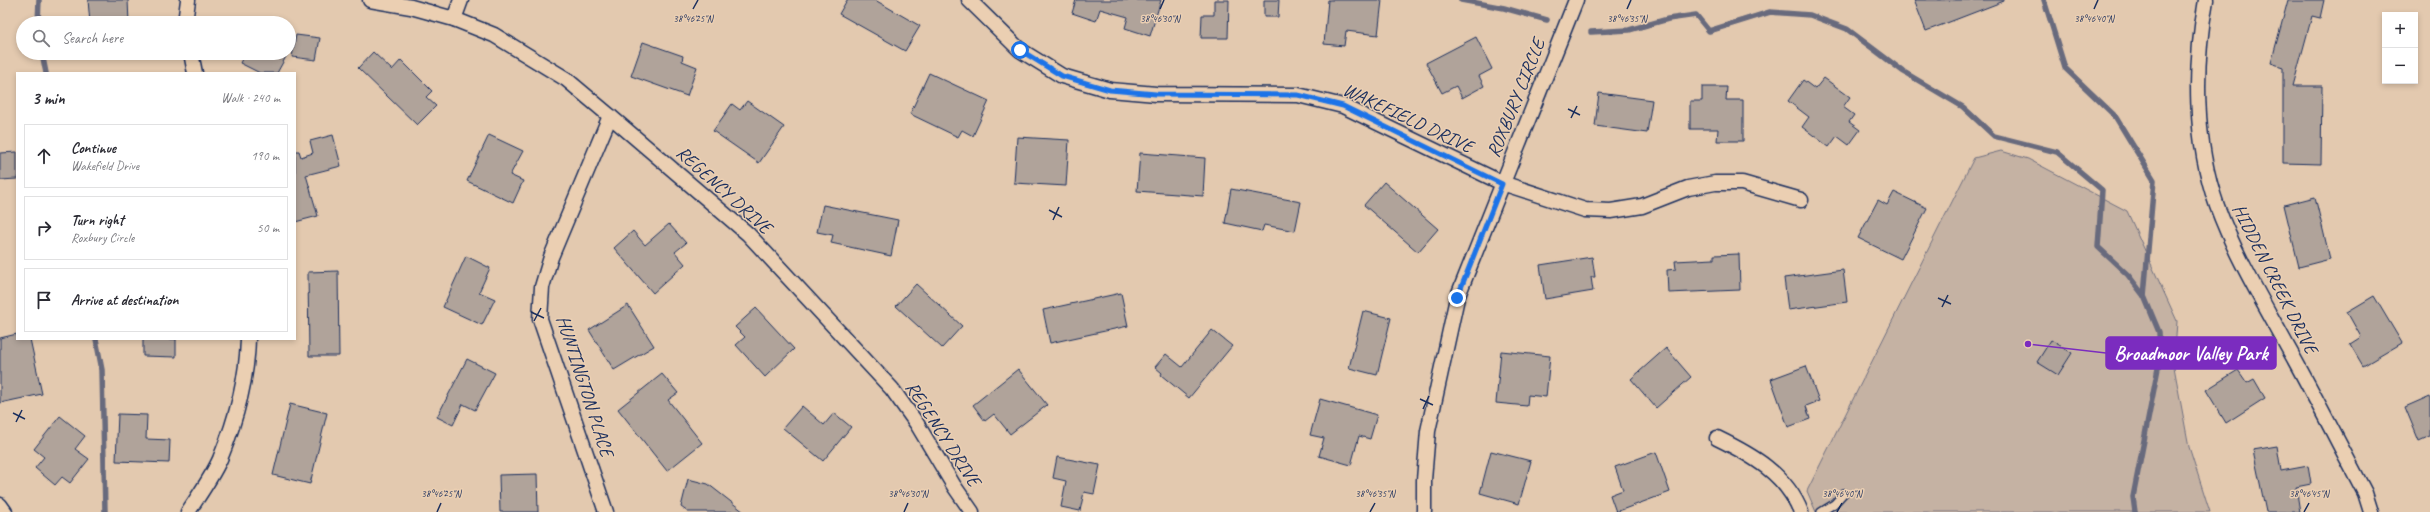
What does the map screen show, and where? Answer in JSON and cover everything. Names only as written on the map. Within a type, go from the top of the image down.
[{"type":"street","points":[[186,16],[188,0]]},
{"type":"street","name":"REGENCY DRIVE","points":[[370,0],[411,7],[454,19],[494,34],[526,52],[566,79],[610,116],[748,234],[892,389],[917,424],[954,486],[972,512]]},
{"type":"street","points":[[454,19],[461,0]]},
{"type":"street","name":"WAKEFIELD DRIVE","points":[[969,0],[1020,50],[1062,76],[1110,90],[1156,94],[1298,95],[1343,106],[1502,184],[1585,210],[1611,211],[1642,206],[1688,188],[1714,183],[1742,183],[1801,200]]},
{"type":"street","name":"ROXBURY CIRCLE","points":[[1424,512],[1424,480],[1428,431],[1457,298],[1576,0]]},
{"type":"street","name":"HIDDEN CREEK DRIVE","points":[[2206,0],[2201,28],[2197,82],[2203,146],[2217,205],[2246,270],[2365,492],[2371,512]]},
{"type":"street","points":[[192,60],[195,72]]},
{"type":"street","name":"HUNTINGTON PLACE","points":[[606,512],[540,319],[542,287],[551,257],[610,116]]},
{"type":"street","points":[[188,512],[219,460],[239,405],[247,369],[248,340]]},
{"type":"street","points":[[1717,438],[1752,455],[1772,471],[1795,498],[1801,512]]},
{"type":"street","points":[[0,505],[5,512]]},
{"type":"lane","points":[[1821,512],[1834,504],[1844,492]]},
{"type":"shaded area","points":[[2001,151],[2028,159],[2127,211],[2177,321],[2174,367],[2189,447],[2210,512],[1816,512],[1807,491],[1974,158]]},
{"type":"building","points":[[88,0],[128,0],[129,16],[89,16]]},
{"type":"building","points":[[847,0],[875,0],[920,26],[905,51],[839,14]]},
{"type":"building","points":[[1076,0],[1161,0],[1150,36],[1125,28],[1128,17],[1100,9],[1096,21],[1072,13]]},
{"type":"building","points":[[1214,0],[1229,0],[1228,38],[1201,38],[1202,15],[1214,15]]},
{"type":"building","points":[[1264,0],[1279,0],[1278,17],[1264,17]]},
{"type":"building","points":[[1328,0],[1382,0],[1378,35],[1346,31],[1344,46],[1324,44]]},
{"type":"building","points":[[1914,0],[2004,0],[2004,1],[1926,31]]},
{"type":"building","points":[[2288,0],[2324,0],[2320,18],[2312,16],[2293,86],[2322,86],[2321,164],[2283,163],[2283,67],[2271,63]]},
{"type":"building","points":[[296,35],[320,38],[316,60],[296,58]]},
{"type":"building","points":[[1476,37],[1492,69],[1479,76],[1484,86],[1462,98],[1456,86],[1442,93],[1426,63]]},
{"type":"building","points":[[643,42],[683,56],[682,61],[697,67],[687,96],[631,76]]},
{"type":"building","points":[[373,52],[392,70],[401,60],[432,91],[426,97],[436,106],[417,125],[358,68]]},
{"type":"building","points":[[242,60],[284,60],[278,72],[258,72],[240,63]]},
{"type":"building","points":[[929,73],[989,101],[973,136],[962,130],[958,137],[910,114]]},
{"type":"building","points":[[1824,78],[1850,97],[1843,107],[1854,115],[1849,122],[1860,130],[1849,145],[1837,136],[1829,147],[1802,127],[1809,117],[1788,101],[1803,80],[1815,89]]},
{"type":"building","points":[[1702,87],[1727,87],[1726,100],[1743,100],[1743,141],[1717,141],[1718,129],[1690,129],[1690,101],[1702,101]]},
{"type":"building","points":[[1599,93],[1652,100],[1647,133],[1595,126]]},
{"type":"building","points":[[747,101],[784,127],[759,163],[713,131],[732,104],[740,110]]},
{"type":"building","points":[[333,135],[341,166],[306,175],[318,216],[296,222],[296,151],[299,151],[301,157],[313,153],[310,141]]},
{"type":"building","points":[[489,135],[523,151],[510,175],[523,181],[513,203],[467,181]]},
{"type":"building","points":[[1017,137],[1069,140],[1066,186],[1014,183]]},
{"type":"building","points":[[16,152],[16,179],[0,180],[0,153]]},
{"type":"building","points":[[1140,153],[1205,158],[1203,196],[1137,191]]},
{"type":"building","points":[[1384,182],[1438,229],[1418,252],[1364,205]]},
{"type":"building","points":[[1231,189],[1301,202],[1295,231],[1264,225],[1262,231],[1225,223]]},
{"type":"building","points":[[1894,192],[1927,208],[1901,259],[1858,238],[1878,200],[1887,205]]},
{"type":"building","points":[[2315,197],[2330,259],[2299,267],[2284,205]]},
{"type":"building","points":[[823,205],[898,220],[891,256],[831,243],[833,235],[817,232]]},
{"type":"building","points":[[669,224],[686,243],[675,252],[685,264],[653,293],[614,248],[633,231],[645,245]]},
{"type":"building","points":[[1739,254],[1740,290],[1668,293],[1667,270],[1676,269],[1675,261],[1714,259],[1714,255]]},
{"type":"building","points":[[466,256],[490,268],[479,292],[495,299],[482,325],[443,307]]},
{"type":"building","points":[[1592,257],[1595,277],[1591,277],[1593,291],[1545,299],[1540,265]]},
{"type":"building","points":[[1843,270],[1847,302],[1788,310],[1784,278]]},
{"type":"building","points":[[338,271],[339,356],[309,356],[308,272]]},
{"type":"building","points":[[916,284],[962,326],[942,348],[896,306]]},
{"type":"building","points":[[1121,293],[1128,326],[1050,343],[1043,310]]},
{"type":"building","points":[[2374,296],[2402,343],[2363,366],[2350,344],[2361,337],[2347,312]]},
{"type":"building","points":[[628,305],[654,346],[614,370],[589,330]]},
{"type":"building","points":[[756,308],[794,349],[765,377],[736,345],[745,337],[735,327]]},
{"type":"building","points":[[1363,311],[1391,318],[1377,375],[1349,368]]},
{"type":"building","points":[[1212,330],[1232,346],[1189,398],[1161,375],[1162,373],[1155,367],[1166,354],[1182,367]]},
{"type":"building","points":[[16,334],[16,340],[30,340],[42,394],[0,403],[0,338]]},
{"type":"building","points":[[143,340],[176,340],[176,357],[143,356]]},
{"type":"building","points":[[2051,340],[2072,353],[2058,375],[2037,362]]},
{"type":"building","points":[[1666,348],[1691,377],[1656,408],[1631,379]]},
{"type":"building","points":[[1501,351],[1550,356],[1546,397],[1528,395],[1527,406],[1496,403]]},
{"type":"building","points":[[467,359],[495,373],[475,410],[463,404],[453,425],[437,417]]},
{"type":"building","points":[[1806,366],[1819,401],[1806,406],[1810,419],[1788,427],[1771,379]]},
{"type":"building","points":[[1018,369],[1047,405],[1010,434],[994,414],[985,421],[973,405]]},
{"type":"building","points":[[2238,370],[2247,383],[2254,379],[2265,398],[2226,423],[2206,390]]},
{"type":"building","points":[[662,374],[678,393],[668,400],[702,443],[667,471],[618,409]]},
{"type":"building","points":[[2430,396],[2430,436],[2419,441],[2405,407]]},
{"type":"building","points":[[1320,399],[1377,415],[1370,439],[1359,436],[1351,465],[1319,456],[1324,438],[1310,435]]},
{"type":"building","points":[[290,404],[327,413],[310,484],[273,475]]},
{"type":"building","points":[[802,406],[824,425],[834,413],[851,427],[823,461],[783,428]]},
{"type":"building","points":[[118,414],[147,415],[146,439],[170,440],[169,463],[116,461]]},
{"type":"building","points":[[60,416],[85,436],[75,449],[89,459],[70,483],[62,477],[55,485],[35,468],[44,457],[34,449]]},
{"type":"building","points":[[2277,446],[2281,471],[2308,466],[2311,484],[2296,487],[2300,512],[2266,512],[2253,450]]},
{"type":"building","points":[[1491,451],[1531,461],[1519,504],[1480,493]]},
{"type":"building","points":[[1656,452],[1670,492],[1616,512],[1610,495],[1623,490],[1615,467]]},
{"type":"building","points":[[1057,457],[1100,465],[1094,494],[1084,492],[1080,511],[1061,507],[1066,481],[1053,478]]},
{"type":"building","points":[[537,474],[538,512],[500,512],[499,475]]},
{"type":"building","points":[[688,479],[708,484],[744,512],[688,512],[681,507]]},
{"type":"waterway","points":[[38,16],[39,0]]},
{"type":"waterway","points":[[1461,0],[1504,8],[1547,20]]},
{"type":"waterway","points":[[2044,0],[2065,68],[2115,116],[2154,180],[2144,296],[2159,332],[2160,358],[2133,497],[2135,512]]},
{"type":"waterway","points":[[1591,32],[1629,30],[1668,19],[1696,15],[1709,31],[1770,12],[1810,15],[1847,29],[1904,72],[1963,107],[1994,136],[2057,152],[2102,190],[2098,247],[2128,275],[2144,296]]},
{"type":"waterway","points":[[43,60],[46,72]]},
{"type":"waterway","points":[[96,340],[102,370],[105,512]]},
{"type":"place","name":"Broadmoor Valley Park","points":[[2028,344]]},
{"type":"route","points":[[1020,50],[1062,76],[1110,90],[1156,94],[1298,95],[1343,106],[1502,184],[1457,298]]}]
